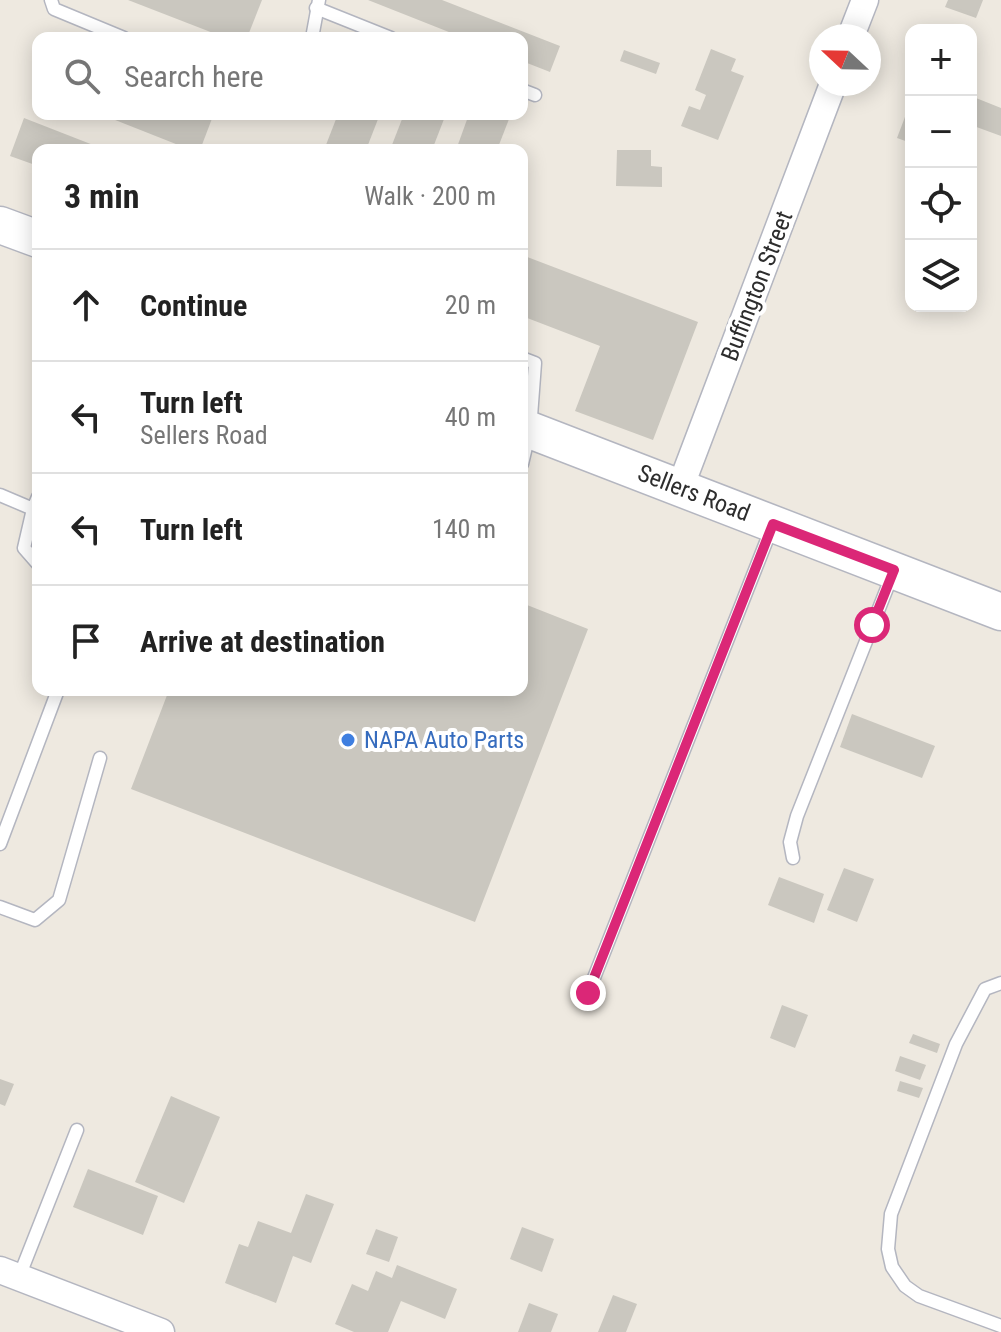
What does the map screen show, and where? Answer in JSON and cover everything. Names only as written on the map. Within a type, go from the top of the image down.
[{"type":"street","points":[[856,24],[865,0]]},
{"type":"street","name":"Buffington Street","points":[[680,488],[828,96]]},
{"type":"street","points":[[0,225],[32,237]]},
{"type":"street","name":"Sellers Road","points":[[528,442],[680,488],[1001,612]]},
{"type":"street","points":[[10,1274],[161,1332]]},
{"type":"lane","points":[[51,0],[54,9],[110,32]]},
{"type":"lane","points":[[313,32],[318,4],[378,32]]},
{"type":"lane","points":[[528,360],[535,363],[528,418]]},
{"type":"lane","points":[[0,495],[32,502]]},
{"type":"lane","points":[[32,518],[24,548],[32,557]]},
{"type":"lane","points":[[588,993],[773,524]]},
{"type":"lane","points":[[793,858],[790,842],[797,816],[894,570]]},
{"type":"lane","points":[[0,844],[56,696]]},
{"type":"lane","points":[[0,907],[35,920],[59,900],[100,758]]},
{"type":"lane","points":[[1001,983],[985,989],[956,1044],[891,1214],[888,1249],[892,1267],[905,1286],[919,1296],[1001,1326]]},
{"type":"lane","points":[[10,1274],[77,1130]]},
{"type":"building","points":[[128,0],[262,0],[249,32],[211,32]]},
{"type":"building","points":[[368,0],[442,0],[524,32],[449,32]]},
{"type":"building","points":[[948,0],[983,0],[976,18],[945,7]]},
{"type":"building","points":[[528,34],[560,46],[550,72],[528,63]]},
{"type":"building","points":[[711,49],[736,59],[731,71],[744,76],[718,140],[681,126],[689,106],[700,110],[706,95],[695,90]]},
{"type":"building","points":[[624,50],[660,63],[656,74],[620,61]]},
{"type":"building","points":[[977,98],[1001,108],[1001,136],[977,127]]},
{"type":"building","points":[[905,117],[905,141],[897,138]]},
{"type":"building","points":[[24,118],[91,144],[32,144],[32,164],[10,156]]},
{"type":"building","points":[[115,120],[211,120],[202,144],[176,144]]},
{"type":"building","points":[[336,120],[378,120],[368,144],[326,144]]},
{"type":"building","points":[[402,120],[444,120],[434,144],[392,144]]},
{"type":"building","points":[[467,120],[509,120],[499,144],[458,144]]},
{"type":"building","points":[[617,150],[651,150],[651,166],[662,167],[662,187],[616,186]]},
{"type":"building","points":[[528,257],[698,322],[653,440],[575,411],[600,346],[528,318]]},
{"type":"building","name":"NAPA Auto Parts","points":[[528,605],[588,629],[475,922],[131,789],[167,696],[528,696]]},
{"type":"building","points":[[852,714],[935,746],[922,778],[840,747]]},
{"type":"building","points":[[844,868],[874,879],[857,922],[827,910]]},
{"type":"building","points":[[779,877],[824,894],[814,923],[768,905]]},
{"type":"building","points":[[782,1005],[808,1015],[795,1048],[770,1038]]},
{"type":"building","points":[[913,1034],[940,1044],[937,1053],[909,1043]]},
{"type":"building","points":[[900,1056],[926,1065],[920,1080],[895,1071]]},
{"type":"building","points":[[0,1079],[14,1084],[5,1106],[0,1104]]},
{"type":"building","points":[[900,1081],[923,1088],[919,1098],[897,1091]]},
{"type":"building","points":[[171,1096],[220,1117],[184,1203],[135,1182]]},
{"type":"building","points":[[88,1169],[158,1196],[143,1235],[73,1207]]},
{"type":"building","points":[[306,1194],[334,1204],[311,1263],[293,1256],[276,1303],[225,1283],[239,1244],[248,1247],[258,1221],[291,1233]]},
{"type":"building","points":[[522,1227],[554,1239],[542,1272],[510,1259]]},
{"type":"building","points":[[376,1229],[398,1237],[389,1262],[366,1254]]},
{"type":"building","points":[[397,1265],[457,1289],[445,1319],[401,1301],[388,1332],[354,1332],[335,1324],[352,1284],[368,1291],[376,1271],[392,1278]]},
{"type":"building","points":[[613,1295],[637,1304],[626,1332],[598,1332]]},
{"type":"building","points":[[529,1303],[558,1314],[551,1332],[518,1332]]},
{"type":"place","name":"NAPA Auto Parts","points":[[348,740]]},
{"type":"route","points":[[588,993],[773,524],[894,570],[872,625]]}]
